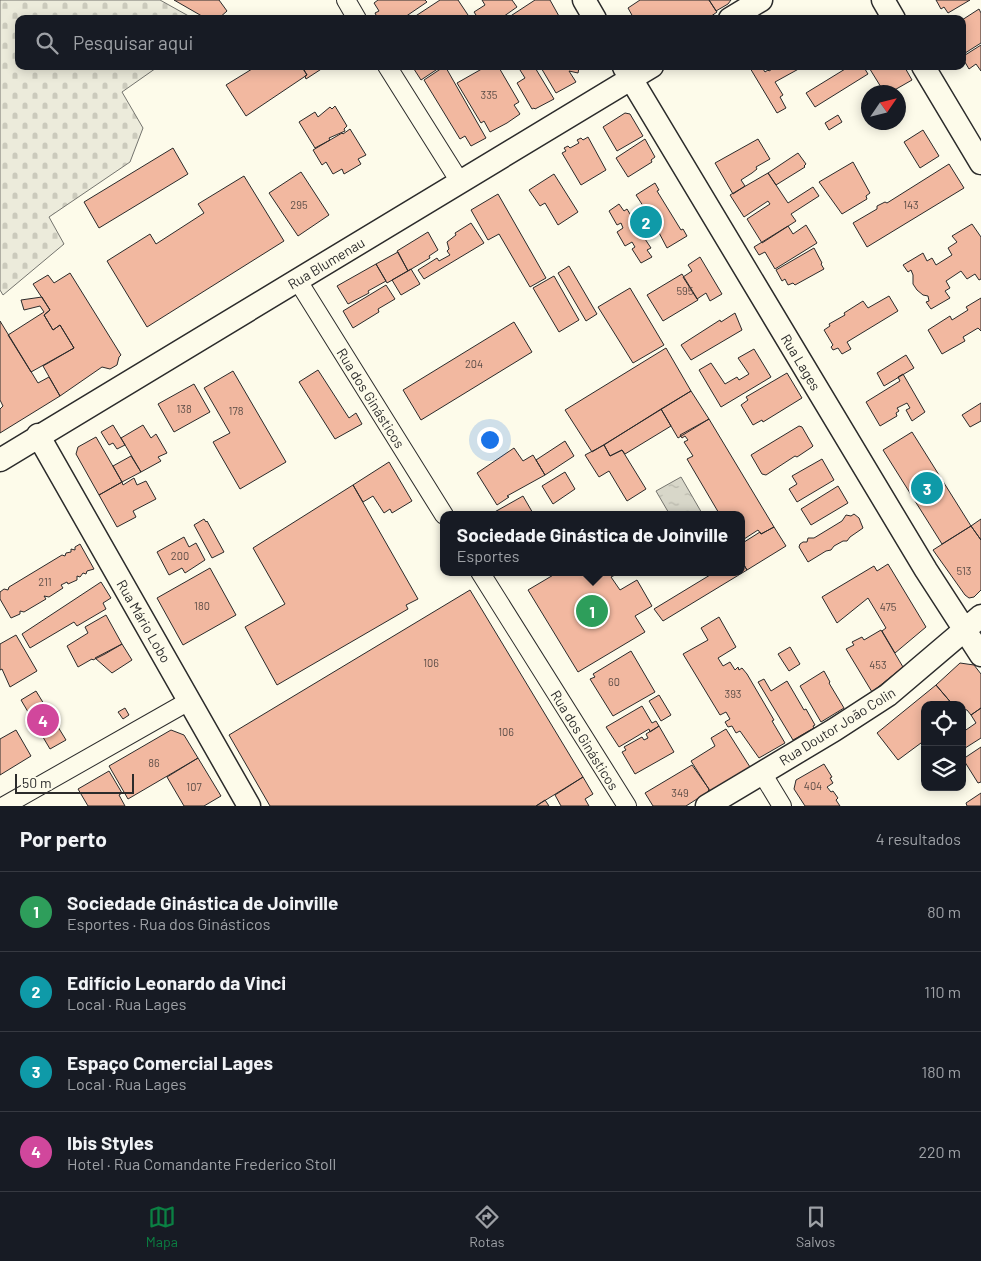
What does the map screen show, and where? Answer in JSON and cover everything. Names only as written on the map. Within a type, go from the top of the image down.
[{"type":"main road","points":[[584,0],[593,15]]},
{"type":"main road","points":[[737,15],[761,0]]},
{"type":"main road","points":[[883,0],[892,15]]},
{"type":"main road","points":[[925,70],[981,163]]},
{"type":"main road","name":"Rua Blumenau","points":[[0,460],[460,182],[627,73]]},
{"type":"main road","name":"Rua Lages","points":[[627,73],[916,553],[973,623],[981,655]]},
{"type":"main road","name":"Rua Mário Lobo","points":[[38,436],[249,806]]},
{"type":"main road","name":"Rua Doutor João Colin","points":[[707,806],[888,695],[973,623]]},
{"type":"street","points":[[346,0],[355,15]]},
{"type":"street","points":[[390,70],[460,182]]},
{"type":"street","name":"Rua dos Ginásticos","points":[[298,281],[442,511]]},
{"type":"street","name":"Rua dos Ginásticos","points":[[483,576],[627,806]]},
{"type":"street","points":[[4,806],[190,701]]},
{"type":"street","points":[[762,774],[782,806]]},
{"type":"green space","points":[[0,0],[160,0],[187,15],[15,15],[15,70],[153,70],[122,92],[143,128],[130,162],[49,217],[64,244],[3,295],[0,290]]},
{"type":"water","points":[[681,477],[701,511],[668,511],[656,491]]},
{"type":"building","points":[[174,0],[219,0],[227,11],[222,15],[200,15]]},
{"type":"building","points":[[378,0],[425,0],[427,2],[408,15],[376,15],[375,13],[379,11],[374,3]]},
{"type":"building","points":[[440,0],[458,0],[468,15],[417,15]]},
{"type":"building","points":[[482,0],[512,0],[517,7],[506,15],[476,15],[474,12],[485,5]]},
{"type":"building","points":[[535,0],[550,0],[558,15],[512,15]]},
{"type":"building","points":[[640,0],[709,0],[717,12],[713,15],[632,15],[628,8]]},
{"type":"building","points":[[709,0],[731,0],[716,11]]},
{"type":"building","points":[[936,0],[970,0],[948,13],[944,7],[941,9]]},
{"type":"building","points":[[979,9],[981,13],[981,43],[966,52],[966,17]]},
{"type":"building","points":[[981,45],[981,71],[976,64],[969,69],[966,64],[966,54]]},
{"type":"building","points":[[250,70],[304,70],[307,75],[246,116],[226,85]]},
{"type":"building","points":[[304,70],[320,70],[306,79],[305,76],[307,75]]},
{"type":"building","points":[[415,70],[436,70],[421,80]]},
{"type":"building","points":[[439,70],[447,70],[486,138],[471,146],[465,136],[460,139],[424,80]]},
{"type":"building","points":[[480,70],[500,70],[519,102],[514,105],[520,114],[490,132],[484,121],[481,123],[457,83]]},
{"type":"building","points":[[520,70],[536,70],[554,99],[532,109],[517,83],[525,78]]},
{"type":"building","points":[[542,70],[579,70],[578,73],[569,71],[576,82],[556,93]]},
{"type":"building","points":[[751,70],[764,70],[765,72],[768,70],[797,70],[775,82],[783,95],[780,97],[786,108],[777,113]]},
{"type":"building","points":[[843,70],[866,70],[868,74],[815,107],[806,93]]},
{"type":"building","points":[[870,70],[906,70],[912,80],[903,85],[880,85]]},
{"type":"building","points":[[335,106],[347,126],[344,129],[345,131],[329,138],[330,140],[315,148],[299,122],[315,112],[318,117],[330,107],[332,109]]},
{"type":"building","points":[[625,113],[630,114],[643,136],[617,151],[603,127]]},
{"type":"building","points":[[838,115],[842,122],[829,130],[825,123]]},
{"type":"building","points":[[350,129],[366,155],[358,159],[361,164],[344,174],[342,169],[333,174],[326,162],[322,165],[313,150]]},
{"type":"building","points":[[923,130],[939,156],[920,168],[904,142]]},
{"type":"building","points":[[588,137],[606,170],[581,185],[562,153],[566,151],[564,148],[568,146],[570,148],[579,143],[577,140],[581,138],[583,140]]},
{"type":"building","points":[[645,139],[655,157],[651,160],[652,162],[628,177],[616,158]]},
{"type":"building","points":[[758,139],[770,159],[756,167],[757,169],[741,180],[745,186],[733,194],[715,163]]},
{"type":"building","points":[[173,148],[188,174],[99,228],[84,202]]},
{"type":"building","points":[[798,153],[806,164],[805,167],[776,185],[768,173]]},
{"type":"building","points":[[853,162],[870,193],[866,196],[867,199],[842,214],[819,182]]},
{"type":"building","points":[[949,164],[964,188],[867,247],[853,223],[877,209],[877,206],[885,202],[887,203]]},
{"type":"building","points":[[301,172],[329,215],[298,236],[269,193]]},
{"type":"building","points":[[768,173],[788,203],[813,187],[819,196],[791,214],[796,221],[762,243],[747,219],[770,204],[768,201],[744,217],[730,195]]},
{"type":"building","points":[[554,174],[578,212],[558,225],[545,203],[540,206],[529,190]]},
{"type":"building","points":[[244,176],[284,241],[147,327],[107,261],[150,234],[156,244],[204,213],[198,204]]},
{"type":"building","points":[[655,183],[659,190],[657,191],[681,230],[683,229],[687,236],[667,248],[656,227],[652,229],[653,234],[645,239],[651,248],[647,250],[652,257],[641,263],[632,249],[635,247],[632,242],[625,246],[617,232],[623,228],[621,223],[617,225],[609,211],[619,204],[624,211],[627,209],[633,219],[636,217],[638,221],[646,217],[644,214],[647,212],[636,195]]},
{"type":"building","points":[[498,194],[546,278],[530,287],[499,234],[488,240],[471,210]]},
{"type":"building","points":[[471,223],[484,243],[424,279],[418,270],[437,258],[439,261],[450,255],[447,251],[449,249],[447,242],[456,235],[455,233]]},
{"type":"building","points":[[972,224],[981,237],[981,279],[979,280],[975,274],[967,279],[961,271],[946,281],[950,288],[945,291],[950,298],[931,309],[926,302],[929,301],[928,296],[923,295],[917,290],[913,284],[911,270],[908,272],[903,265],[923,253],[927,261],[932,258],[936,265],[952,255],[948,248],[957,242],[952,236]]},
{"type":"building","points":[[806,225],[817,243],[775,269],[765,252],[759,255],[754,247],[788,226],[793,234]]},
{"type":"building","points":[[428,232],[438,250],[429,256],[430,258],[408,271],[397,251]]},
{"type":"building","points":[[814,248],[824,269],[795,285],[793,283],[788,285],[785,279],[782,281],[776,270]]},
{"type":"building","points":[[398,252],[408,271],[387,283],[376,264]]},
{"type":"building","points":[[700,257],[722,294],[710,301],[706,293],[697,299],[683,277],[692,271],[688,265]]},
{"type":"building","points":[[376,264],[386,281],[348,304],[337,286]]},
{"type":"building","points":[[569,266],[597,314],[586,321],[558,273]]},
{"type":"building","points":[[411,269],[420,284],[401,295],[392,280]]},
{"type":"building","points":[[70,273],[121,355],[117,365],[110,369],[102,367],[60,396],[43,366],[74,348],[60,325],[53,330],[44,315],[50,310],[33,284],[48,275],[54,283]]},
{"type":"building","points":[[682,274],[698,300],[663,321],[647,295]]},
{"type":"building","points":[[554,276],[579,320],[559,332],[533,288]]},
{"type":"building","points":[[386,285],[395,299],[378,309],[379,312],[353,328],[343,311]]},
{"type":"building","points":[[630,288],[664,345],[633,363],[598,307]]},
{"type":"building","points":[[889,296],[898,311],[847,342],[851,349],[842,354],[838,348],[833,350],[831,347],[833,345],[824,330],[830,326],[829,324],[845,315],[844,313],[863,301],[868,308]]},
{"type":"building","points":[[42,297],[50,310],[44,315],[53,330],[60,325],[74,348],[31,372],[8,335],[44,312],[40,306],[24,310],[21,300]]},
{"type":"building","points":[[981,298],[981,331],[978,328],[963,337],[965,341],[942,354],[928,330],[950,316],[952,320],[968,310],[966,307]]},
{"type":"building","points":[[735,313],[742,330],[691,360],[681,345],[720,320],[721,322]]},
{"type":"building","points":[[0,321],[38,383],[49,377],[60,396],[0,433],[0,409],[3,406],[0,400]]},
{"type":"building","points":[[514,322],[532,352],[421,420],[403,390]]},
{"type":"building","points":[[666,348],[691,391],[592,452],[565,410]]},
{"type":"building","points":[[754,349],[771,377],[721,407],[699,370],[711,363],[725,384],[737,377],[739,380],[749,374],[738,358]]},
{"type":"building","points":[[906,355],[914,368],[884,386],[877,373]]},
{"type":"building","points":[[318,370],[349,418],[356,413],[362,424],[335,439],[299,382]]},
{"type":"building","points":[[233,371],[286,462],[240,489],[213,442],[230,433],[204,388]]},
{"type":"building","points":[[787,373],[802,398],[763,422],[762,420],[753,425],[741,405],[748,400],[746,397]]},
{"type":"building","points":[[903,374],[925,412],[912,421],[906,410],[910,408],[907,403],[897,408],[899,411],[896,413],[897,416],[880,426],[866,402],[900,381],[898,377]]},
{"type":"building","points":[[194,384],[210,412],[174,432],[158,404]]},
{"type":"building","points":[[691,391],[709,419],[678,438],[661,409]]},
{"type":"building","points":[[981,403],[981,421],[970,427],[962,415]]},
{"type":"building","points":[[661,409],[671,426],[625,454],[622,450],[610,456],[604,445]]},
{"type":"building","points":[[709,419],[774,527],[761,534],[758,530],[745,538],[745,511],[718,511],[687,459],[693,456],[684,442],[688,440],[685,436],[682,438],[680,435]]},
{"type":"building","points":[[113,425],[125,445],[117,449],[113,443],[109,445],[101,432]]},
{"type":"building","points":[[143,425],[151,438],[156,434],[167,453],[158,457],[161,461],[141,472],[121,438]]},
{"type":"building","points":[[799,426],[802,427],[813,446],[766,475],[762,474],[751,455]]},
{"type":"building","points":[[912,432],[971,526],[942,544],[883,450]]},
{"type":"building","points":[[96,437],[122,482],[99,495],[76,454],[78,447]]},
{"type":"building","points":[[565,441],[574,456],[545,475],[536,460]]},
{"type":"building","points":[[604,445],[610,456],[622,450],[646,489],[627,501],[609,471],[599,477],[585,455]]},
{"type":"building","points":[[514,448],[523,461],[533,455],[545,475],[507,496],[509,497],[497,505],[477,473]]},
{"type":"building","points":[[131,456],[141,472],[122,482],[113,466]]},
{"type":"building","points":[[822,459],[834,480],[797,502],[789,489],[797,484],[792,476]]},
{"type":"building","points":[[389,462],[412,501],[392,513],[390,509],[384,513],[373,496],[363,502],[353,485]]},
{"type":"building","points":[[565,472],[575,489],[553,504],[542,486]]},
{"type":"building","points":[[134,478],[137,485],[146,481],[156,499],[133,511],[136,517],[117,527],[99,495],[122,482],[123,485]]},
{"type":"building","points":[[353,485],[418,599],[406,605],[408,609],[277,685],[245,627],[285,604],[253,548]]},
{"type":"building","points":[[838,486],[848,503],[811,525],[801,509]]},
{"type":"building","points":[[523,496],[532,511],[496,511]]},
{"type":"building","points":[[854,514],[859,518],[863,528],[847,541],[843,541],[831,550],[808,562],[799,547],[800,544],[807,542],[808,538],[814,538],[842,521],[846,515],[851,516]]},
{"type":"building","points":[[204,519],[207,521],[224,552],[212,558],[194,525]]},
{"type":"building","points":[[981,519],[981,540],[971,526]]},
{"type":"building","points":[[971,526],[981,540],[981,590],[974,597],[969,598],[933,550]]},
{"type":"building","points":[[774,527],[786,546],[747,570],[745,567],[745,541],[760,532],[761,534]]},
{"type":"building","points":[[184,537],[189,547],[196,543],[205,560],[185,573],[182,568],[169,575],[157,552]]},
{"type":"building","points":[[80,544],[94,569],[87,571],[86,574],[83,573],[80,577],[77,576],[77,580],[61,585],[63,588],[49,597],[44,596],[46,599],[24,612],[20,611],[20,614],[11,618],[0,599],[0,592],[4,589],[8,590],[9,587],[62,555],[65,556],[66,553],[71,552],[71,549],[75,550],[75,547]]},
{"type":"building","points":[[888,564],[926,627],[895,653],[882,631],[886,628],[868,598],[837,623],[822,597],[874,566],[877,571]]},
{"type":"building","points":[[210,568],[236,615],[183,645],[157,598]]},
{"type":"building","points":[[552,576],[613,576],[611,577],[620,590],[637,580],[652,606],[635,616],[645,632],[578,672],[528,590]]},
{"type":"building","points":[[708,576],[737,576],[663,621],[654,609]]},
{"type":"building","points":[[101,582],[111,598],[103,603],[106,609],[77,626],[74,622],[30,648],[22,634]]},
{"type":"building","points":[[470,590],[583,777],[536,806],[270,806],[229,735]]},
{"type":"building","points":[[106,615],[122,644],[78,667],[67,646],[88,633],[85,627]]},
{"type":"building","points":[[719,617],[736,647],[718,658],[723,666],[730,662],[735,670],[738,667],[739,670],[742,668],[747,674],[785,743],[759,758],[740,731],[736,733],[732,726],[728,727],[725,722],[730,719],[726,712],[720,715],[683,654],[708,640],[701,628]]},
{"type":"building","points":[[881,630],[903,667],[872,692],[846,649],[854,645],[852,642],[862,637],[864,640]]},
{"type":"building","points":[[16,635],[37,671],[10,687],[2,669],[0,670],[0,644]]},
{"type":"building","points":[[122,644],[132,660],[112,673],[95,658]]},
{"type":"building","points":[[790,647],[800,664],[789,671],[778,654]]},
{"type":"building","points":[[631,651],[655,692],[613,716],[590,679],[595,677],[593,674]]},
{"type":"building","points":[[960,663],[974,665],[981,674],[981,708],[971,715],[966,710],[966,701],[950,701],[936,685]]},
{"type":"building","points":[[824,671],[844,708],[821,722],[800,686]]},
{"type":"building","points":[[764,679],[771,691],[787,681],[804,710],[806,709],[815,725],[813,726],[814,728],[793,740],[758,682]]},
{"type":"building","points":[[936,685],[950,701],[921,701],[921,743],[898,760],[877,733]]},
{"type":"building","points":[[36,691],[66,740],[50,749],[21,700]]},
{"type":"building","points":[[659,695],[671,715],[661,721],[649,701]]},
{"type":"building","points":[[642,706],[652,723],[656,721],[659,726],[650,732],[649,729],[619,747],[606,727]]},
{"type":"building","points":[[125,708],[129,715],[123,719],[118,712]]},
{"type":"building","points":[[981,708],[981,738],[966,747],[966,730],[976,723],[971,715]]},
{"type":"building","points":[[659,726],[674,752],[635,774],[622,752],[626,750],[624,747],[642,737],[644,740],[648,738],[646,734]]},
{"type":"building","points":[[726,729],[750,767],[710,791],[691,761],[715,746],[711,738]]},
{"type":"building","points":[[16,730],[31,756],[0,775],[0,739]]},
{"type":"building","points":[[171,730],[184,735],[198,758],[128,799],[109,766]]},
{"type":"building","points":[[981,747],[981,782],[978,783],[966,764],[966,757]]},
{"type":"building","points":[[198,758],[221,796],[204,806],[184,806],[167,777]]},
{"type":"building","points":[[824,764],[832,777],[830,778],[833,783],[827,787],[838,798],[836,800],[840,806],[805,806],[794,789],[796,780]]},
{"type":"building","points":[[692,765],[709,789],[708,792],[686,806],[653,806],[645,793]]},
{"type":"building","points":[[109,771],[122,793],[119,795],[125,806],[88,806],[78,789]]},
{"type":"building","points":[[583,777],[593,794],[585,799],[589,806],[561,806],[555,795]]},
{"type":"building","points":[[981,793],[981,806],[967,806],[966,803]]},
{"type":"building","points":[[545,800],[549,806],[536,806]]},
{"type":"place","name":"Edifício Leonardo da Vinci","points":[[646,222]]},
{"type":"place","name":"Espaço Comercial Lages","points":[[927,488]]},
{"type":"place","name":"Sociedade Ginástica de Joinville","points":[[592,611]]},
{"type":"place","name":"Ibis Styles","points":[[43,720]]}]
